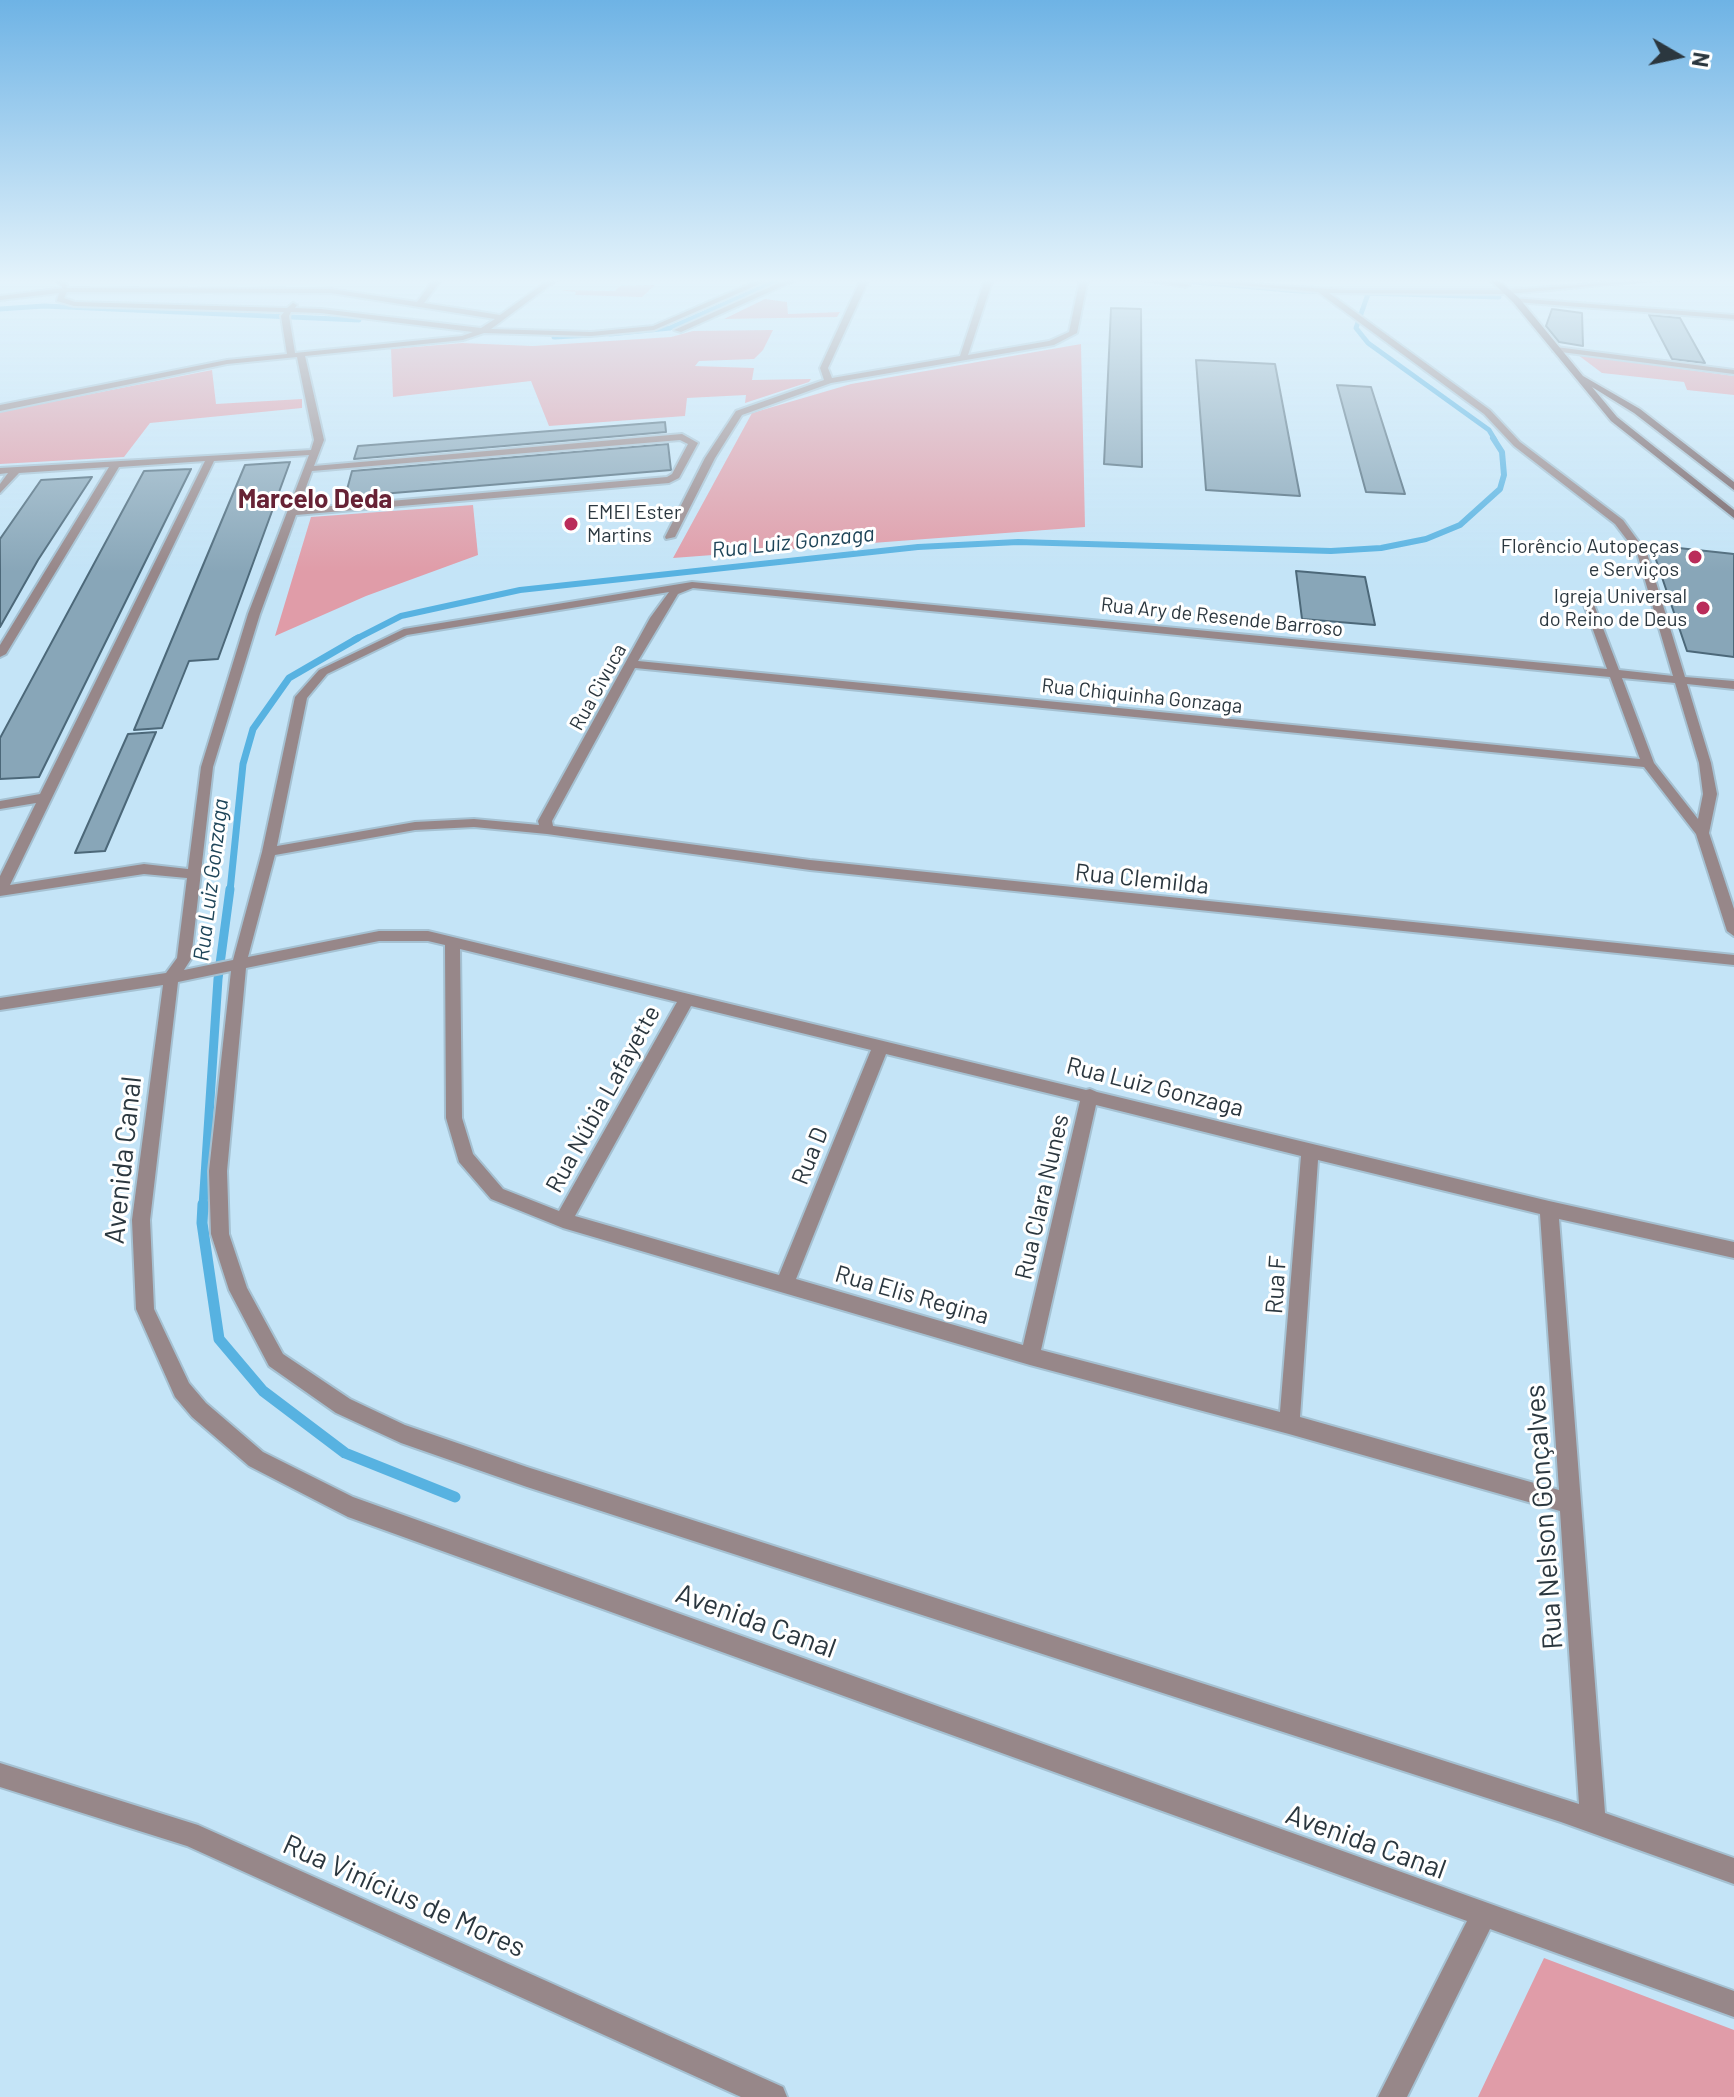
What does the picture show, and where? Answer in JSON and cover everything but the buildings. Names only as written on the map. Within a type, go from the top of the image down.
[{"type":"street","points":[[0,408],[147,377]]},
{"type":"street","points":[[0,471],[316,452],[319,432],[303,377]]},
{"type":"street","points":[[827,377],[829,381]]},
{"type":"street","points":[[670,537],[723,435],[739,413],[829,381],[854,377]]},
{"type":"street","points":[[1438,377],[1487,412],[1517,444],[1619,522],[1642,553],[1677,679],[1705,763],[1710,794],[1702,833]]},
{"type":"street","points":[[1578,377],[1614,419],[1734,515]]},
{"type":"street","points":[[1581,377],[1618,399],[1734,487]]},
{"type":"street","points":[[1595,399],[1618,399]]},
{"type":"street","points":[[712,436],[723,435]]},
{"type":"street","points":[[308,469],[695,437],[676,476],[669,480]]},
{"type":"street","name":"Avenida Canal","points":[[316,452],[254,614],[207,767],[191,874],[184,959],[141,1220],[145,1309],[182,1390],[199,1410],[256,1459],[348,1506],[1734,2004]]},
{"type":"street","points":[[0,890],[42,798],[211,458]]},
{"type":"street","points":[[0,654],[115,465]]},
{"type":"street","points":[[0,490],[16,470]]},
{"type":"street","points":[[292,512],[699,480]]},
{"type":"street","points":[[692,585],[404,632],[323,672],[301,697],[269,852],[233,965],[218,1171],[220,1234],[238,1290],[276,1360],[343,1406],[401,1433],[527,1477],[1593,1822],[1734,1871]]},
{"type":"street","name":"Rua Ary de Resende Barroso","points":[[692,585],[1734,685]]},
{"type":"street","name":"Rua Civuca","points":[[547,830],[545,821],[549,813],[631,664],[674,592],[692,585]]},
{"type":"street","points":[[1588,602],[1648,764],[1702,833],[1734,931]]},
{"type":"street","name":"Rua Chiquinha Gonzaga","points":[[631,664],[1200,723],[1648,764]]},
{"type":"street","points":[[0,805],[42,798]]},
{"type":"street","name":"Rua Clemilda","points":[[269,852],[415,826],[474,823],[810,865],[1734,960]]},
{"type":"street","points":[[0,890],[144,869],[191,874]]},
{"type":"street","name":"Rua Luiz Gonzaga","points":[[0,1004],[180,976],[402,933],[452,942],[1090,1095],[1549,1209],[1734,1250]]},
{"type":"street","name":"Rua Elis Regina","points":[[452,942],[454,1118],[465,1157],[497,1194],[563,1220],[1030,1356],[1289,1424],[1572,1504]]},
{"type":"street","name":"Rua Núbia Lafayette","points":[[563,1220],[686,1000]]},
{"type":"street","name":"Rua D","points":[[784,1285],[881,1046]]},
{"type":"street","name":"Rua Clara Nunes","points":[[1030,1356],[1090,1095]]},
{"type":"street","name":"Rua F","points":[[1289,1424],[1310,1149]]},
{"type":"street","name":"Rua Nelson Gonçalves","points":[[1549,1209],[1593,1822]]},
{"type":"street","name":"Rua Vinícius de Mores","points":[[0,1775],[189,1834],[773,2097]]},
{"type":"street","points":[[1392,2097],[1483,1916]]},
{"type":"shaded area","points":[[177,377],[213,377],[216,404],[302,399],[302,408],[150,423],[124,457],[0,464],[0,412]]},
{"type":"shaded area","points":[[392,377],[811,379],[745,403],[746,395],[687,398],[685,416],[549,426],[531,381],[393,397]]},
{"type":"shaded area","points":[[892,377],[1082,377],[1085,527],[673,558],[752,413],[851,384]]},
{"type":"shaded area","points":[[1637,377],[1734,377],[1734,395],[1687,390],[1684,382]]},
{"type":"shaded area","points":[[473,505],[478,555],[366,596],[275,636],[311,517]]},
{"type":"shaded area","points":[[1544,1958],[1734,2030],[1734,2097],[1478,2097]]},
{"type":"waterway","name":"Rua Luiz Gonzaga","points":[[1415,377],[1489,430],[1495,440]]},
{"type":"waterway","name":"Rua Luiz Gonzaga","points":[[354,640],[401,616],[520,590],[918,547],[1018,542],[1331,551],[1381,548],[1426,539],[1460,525],[1500,489],[1504,475],[1502,452],[1493,438]]},
{"type":"waterway","name":"Rua Luiz Gonzaga","points":[[230,891],[243,764],[253,729],[289,678],[358,638]]},
{"type":"waterway","name":"Rua Luiz Gonzaga","points":[[203,1206],[218,979],[230,889]]},
{"type":"waterway","points":[[203,1204],[202,1223],[219,1339],[263,1391],[345,1453],[455,1497]]},
{"type":"place","name":"EMEI Ester Martins","points":[[571,524]]},
{"type":"place","name":"Florêncio Autopeças e Serviços","points":[[1695,557]]},
{"type":"place","name":"Igreja Universal do Reino de Deus","points":[[1703,608]]},
{"type":"district","name":"Marcelo Deda","points":[[315,499]]}]
